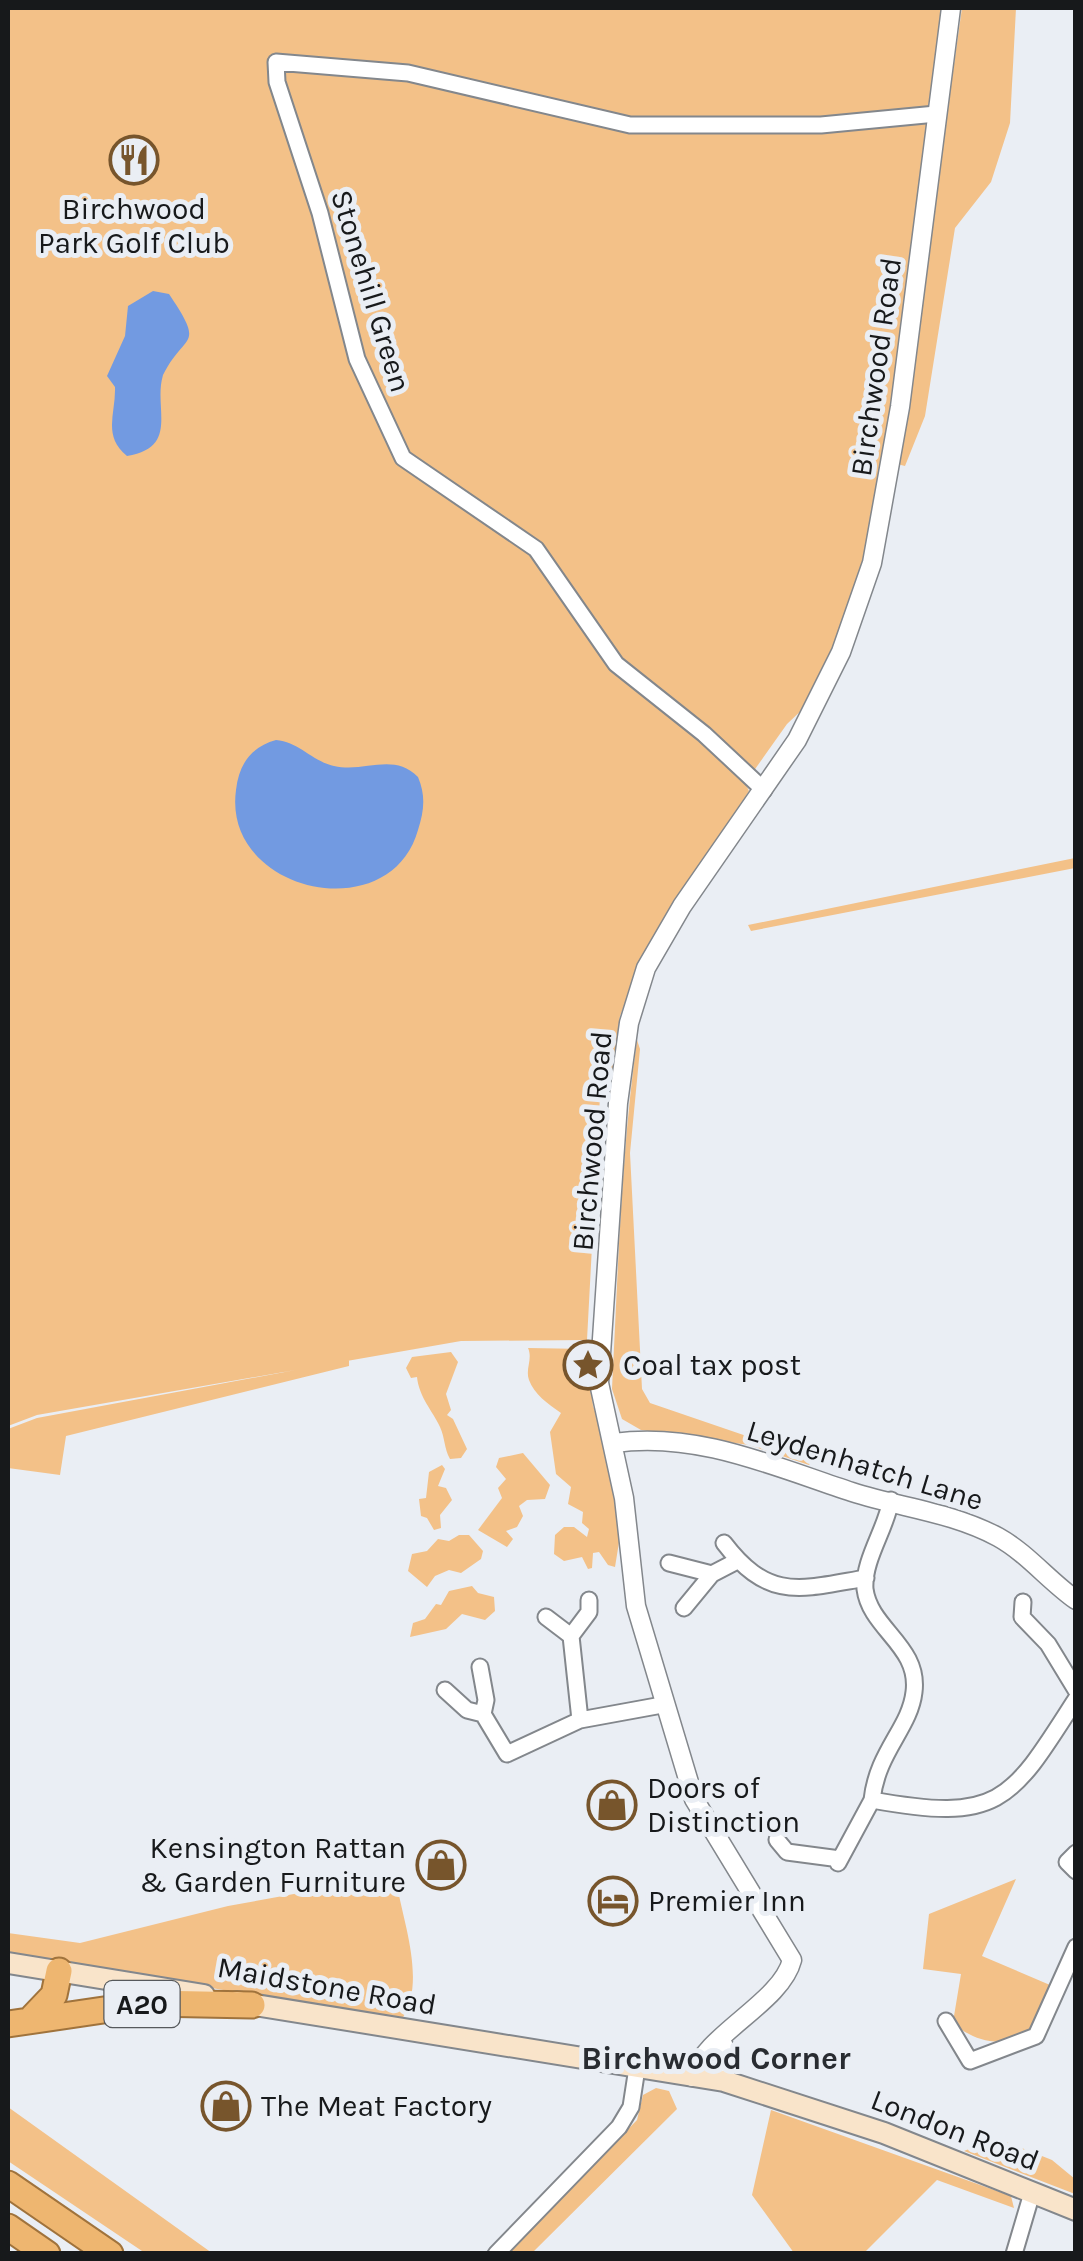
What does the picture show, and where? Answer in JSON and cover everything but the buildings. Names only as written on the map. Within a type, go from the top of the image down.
[{"type":"highway","points":[[34,2017],[54,1995],[59,1971]]},
{"type":"highway","name":"A20","points":[[8,2024],[34,2017],[151,2003],[252,2004]]},
{"type":"highway","points":[[8,2184],[110,2254]]},
{"type":"main road","name":"Maidstone Road","points":[[8,1963],[578,2058]]},
{"type":"main road","name":"London Road","points":[[578,2058],[724,2081],[876,2130],[1076,2210]]},
{"type":"street","name":"Birchwood Road","points":[[692,2077],[695,2066],[783,1980],[792,1960],[703,1818],[662,1705],[636,1606],[614,1443],[599,1383],[618,1102],[628,1023],[646,968],[764,790],[824,690],[872,563],[897,426],[951,8]]},
{"type":"street","name":"Stonehill Green","points":[[764,790],[704,734],[647,693],[616,664],[536,549],[403,458],[357,358],[320,213],[280,92],[276,62],[408,72],[630,126],[821,125],[936,114]]},
{"type":"street","name":"Leydenhatch Lane","points":[[614,1443],[636,1440],[752,1456],[857,1494],[963,1520],[1004,1540],[1076,1600]]},
{"type":"street","points":[[777,1840],[788,1852],[839,1861],[872,1800],[880,1760],[911,1703],[914,1681],[909,1656],[870,1603],[866,1578],[868,1564],[886,1528],[891,1500]]},
{"type":"street","points":[[724,1542],[737,1561],[784,1590],[866,1578]]},
{"type":"street","points":[[684,1608],[712,1574],[737,1561]]},
{"type":"street","points":[[668,1563],[712,1574]]},
{"type":"street","points":[[580,1720],[571,1636],[589,1612],[589,1600]]},
{"type":"street","points":[[1004,1622],[1022,1610],[1076,1690]]},
{"type":"street","points":[[546,1617],[571,1636]]},
{"type":"street","points":[[480,1666],[486,1700],[483,1714],[507,1754],[580,1720],[662,1705]]},
{"type":"street","points":[[444,1690],[467,1710],[483,1714]]},
{"type":"street","points":[[872,1800],[936,1812],[981,1806],[998,1799],[1033,1766],[1076,1699]]},
{"type":"street","points":[[1053,1848],[1073,1862]]},
{"type":"street","points":[[946,2021],[970,2060],[1030,2040],[1043,2026],[1076,1948]]},
{"type":"street","points":[[722,2040],[727,2056],[724,2081]]},
{"type":"street","points":[[496,2254],[619,2127],[631,2108],[637,2068]]},
{"type":"street","points":[[1014,2254],[1032,2192]]},
{"type":"shaded area","points":[[8,8],[943,8],[928,108],[915,290],[884,503],[824,689],[787,724],[753,772],[736,764],[749,791],[635,977],[620,1016],[609,1099],[600,1096],[587,1340],[461,1341],[37,1415],[8,1426]]},
{"type":"shaded area","points":[[962,8],[1016,8],[1010,123],[991,182],[955,228],[925,416],[905,466],[897,464]]},
{"type":"shaded area","points":[[1075,858],[1075,868],[751,931],[748,925]]},
{"type":"shaded area","points":[[637,1040],[640,1049],[630,1153],[642,1389],[650,1403],[814,1459],[809,1465],[749,1445],[641,1430],[622,1419],[612,1389],[624,1171]]},
{"type":"shaded area","points":[[528,1348],[587,1349],[593,1406],[609,1447],[622,1524],[615,1567],[608,1565],[599,1552],[593,1553],[592,1568],[588,1569],[582,1557],[564,1561],[554,1554],[555,1535],[564,1527],[574,1527],[587,1537],[589,1529],[582,1523],[583,1512],[568,1504],[571,1487],[556,1474],[550,1432],[561,1413],[531,1385]]},
{"type":"shaded area","points":[[451,1352],[458,1362],[446,1394],[451,1410],[447,1415],[453,1419],[467,1449],[461,1458],[450,1459],[417,1377],[411,1378],[406,1368],[412,1357]]},
{"type":"shaded area","points":[[349,1360],[349,1366],[66,1436],[60,1475],[8,1468],[8,1429],[37,1418]]},
{"type":"shaded area","points":[[523,1453],[550,1485],[545,1499],[527,1500],[519,1506],[523,1516],[517,1527],[506,1531],[513,1539],[507,1547],[478,1530],[502,1498],[498,1488],[506,1479],[496,1467],[499,1458]]},
{"type":"shaded area","points":[[442,1465],[445,1469],[438,1486],[446,1488],[452,1500],[440,1515],[441,1528],[434,1530],[427,1518],[421,1516],[419,1499],[426,1498],[429,1472]]},
{"type":"shaded area","points":[[469,1535],[483,1551],[481,1559],[461,1573],[449,1570],[435,1576],[427,1587],[408,1571],[412,1554],[427,1551],[438,1539],[449,1541]]},
{"type":"shaded area","points":[[472,1586],[478,1593],[494,1597],[495,1611],[485,1620],[462,1614],[446,1629],[410,1637],[413,1623],[425,1619],[436,1604],[441,1605],[449,1591]]},
{"type":"shaded area","points":[[387,1877],[397,1885],[413,1971],[409,2005],[402,2019],[8,1955],[8,1933],[80,1943],[228,1906]]},
{"type":"shaded area","points":[[1016,1879],[982,1956],[1050,1985],[1027,2032],[994,2042],[971,2035],[953,2022],[961,1974],[923,1969],[929,1914]]},
{"type":"shaded area","points":[[656,2088],[669,2091],[677,2109],[532,2253],[508,2254],[637,2120],[643,2095]]},
{"type":"shaded area","points":[[8,2107],[212,2253],[145,2253],[8,2161]]},
{"type":"shaded area","points":[[771,2110],[1011,2196],[1014,2208],[937,2180],[864,2253],[794,2253],[752,2195]]},
{"type":"shaded area","points":[[996,2138],[1052,2160],[1075,2179],[1075,2194],[964,2151]]},
{"type":"water","points":[[153,291],[169,294],[187,324],[188,339],[163,375],[159,435],[154,444],[127,456],[112,432],[115,387],[107,376],[125,336],[128,306]]},
{"type":"water","points":[[276,740],[334,766],[389,764],[418,777],[422,816],[402,861],[376,880],[344,888],[311,886],[280,874],[255,853],[239,825],[236,790],[243,765],[253,752]]},
{"type":"place","name":"Birchwood Park Golf Club","points":[[134,160]]},
{"type":"place","name":"Coal tax post","points":[[588,1365]]},
{"type":"place","name":"Doors of Distinction","points":[[612,1805]]},
{"type":"place","name":"Kensington Rattan & Garden Furniture","points":[[441,1865]]},
{"type":"place","name":"Premier Inn","points":[[613,1901]]},
{"type":"place","name":"The Meat Factory","points":[[226,2106]]},
{"type":"district","name":"Birchwood Corner","points":[[716,2058]]}]
